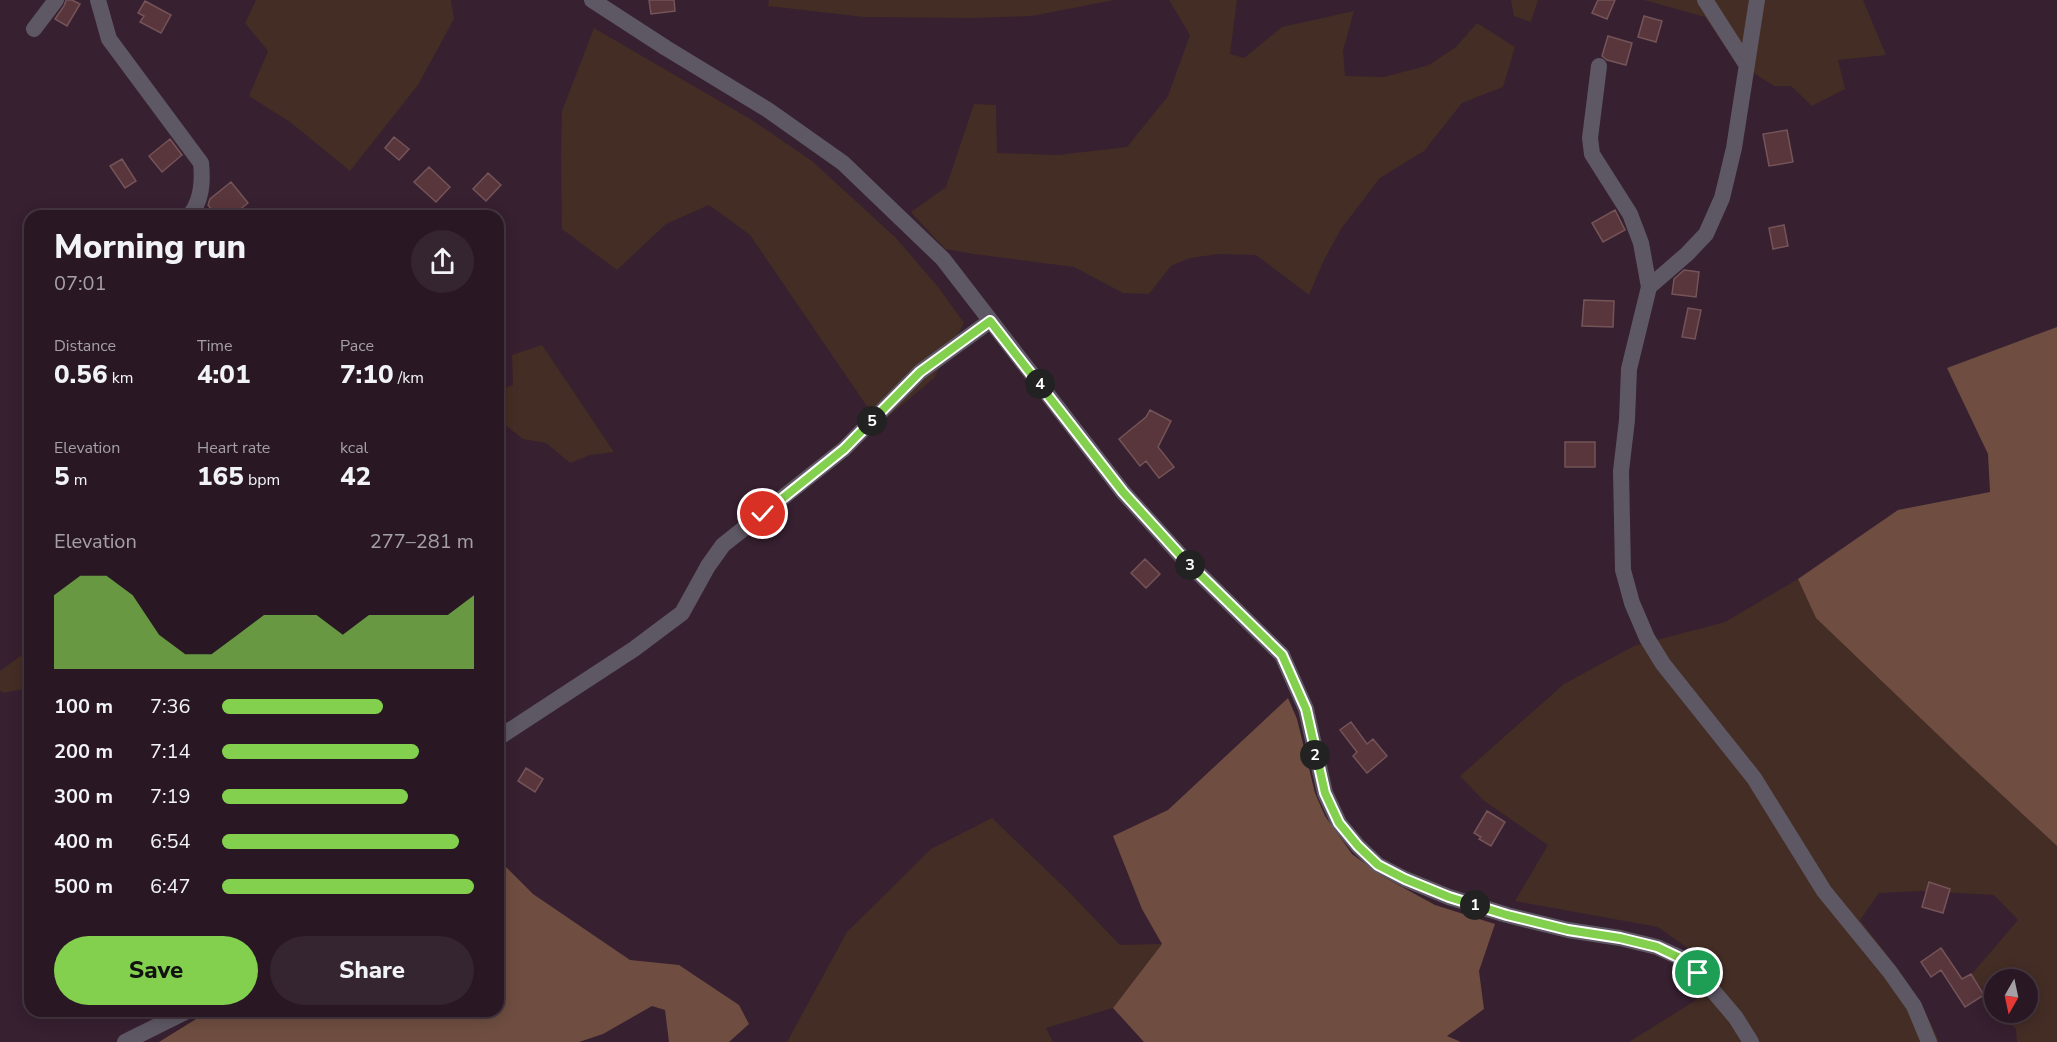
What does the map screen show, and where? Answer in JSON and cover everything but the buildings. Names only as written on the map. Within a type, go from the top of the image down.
[{"type":"street","points":[[34,29],[56,0]]},
{"type":"street","points":[[98,0],[110,39],[201,163],[203,182],[194,210]]},
{"type":"street","points":[[592,0],[768,110],[843,163],[943,259],[1123,492],[1182,557],[1282,655],[1306,709],[1325,793],[1339,823],[1378,865],[1449,897],[1507,915],[1568,930],[1620,938],[1657,947],[1678,957],[1698,973],[1736,1018],[1751,1042]]},
{"type":"street","points":[[1705,0],[1746,64]]},
{"type":"street","points":[[1649,287],[1687,255],[1706,234],[1722,198],[1734,148],[1757,0]]},
{"type":"street","points":[[1599,66],[1590,138],[1592,154],[1630,214],[1641,243],[1649,287],[1629,369],[1627,420],[1621,471],[1623,570],[1632,603],[1647,638],[1663,664],[1754,778],[1824,891],[1890,972],[1914,1006],[1929,1042]]},
{"type":"street","points":[[504,734],[634,649],[682,613],[708,566],[723,545],[844,449],[920,372],[990,321]]},
{"type":"street","points":[[125,1042],[175,1017]]},
{"type":"shaded area","points":[[256,0],[451,0],[454,19],[418,85],[350,171],[290,122],[249,96],[268,51],[245,23]]},
{"type":"shaded area","points":[[769,0],[1114,0],[1032,16],[974,18],[864,17],[768,6]]},
{"type":"shaded area","points":[[1169,0],[1237,0],[1230,54],[1244,58],[1282,27],[1354,11],[1343,51],[1345,76],[1384,77],[1429,65],[1456,47],[1477,23],[1515,47],[1503,87],[1462,103],[1424,151],[1380,178],[1341,229],[1309,295],[1256,255],[1219,254],[1190,258],[1171,266],[1149,294],[1123,293],[1074,267],[945,249],[911,212],[946,187],[974,104],[996,105],[997,153],[1058,155],[1127,147],[1168,96],[1190,35]]},
{"type":"shaded area","points":[[1511,0],[1538,0],[1531,22],[1514,16]]},
{"type":"shaded area","points":[[1644,0],[1863,0],[1886,55],[1838,60],[1845,89],[1812,106],[1791,86],[1774,86],[1735,61],[1705,17]]},
{"type":"shaded area","points":[[594,28],[752,120],[812,161],[896,238],[939,288],[964,323],[934,378],[879,424],[750,235],[709,205],[666,224],[617,270],[562,229],[562,111]]},
{"type":"shaded area","points":[[2057,327],[2057,846],[1816,618],[1798,579],[1898,510],[1990,492],[1988,454],[1947,368]]},
{"type":"shaded area","points":[[542,345],[614,452],[590,455],[570,463],[546,443],[523,439],[504,424],[504,388],[513,385],[512,355]]},
{"type":"shaded area","points":[[1798,579],[1817,618],[2057,846],[2057,1042],[2017,1042],[2016,1029],[2011,1023],[2038,1023],[2038,969],[1984,969],[1984,991],[1971,975],[2018,920],[1994,895],[1921,891],[1879,893],[1860,920],[1914,993],[1939,1042],[1629,1042],[1696,1000],[1706,961],[1658,927],[1515,901],[1548,845],[1483,800],[1460,776],[1564,684],[1634,646],[1725,622]]},
{"type":"shaded area","points":[[24,653],[24,689],[3,693],[0,690],[0,671]]},
{"type":"shaded area","points":[[1288,698],[1297,719],[1315,793],[1325,816],[1352,854],[1382,876],[1435,905],[1495,924],[1479,971],[1484,1009],[1447,1036],[1461,1042],[1144,1042],[1113,1008],[1162,944],[1142,909],[1113,836],[1168,810]]},
{"type":"shaded area","points":[[992,818],[1120,945],[1162,944],[1113,1008],[1046,1028],[1053,1042],[787,1042],[847,932],[931,849]]},
{"type":"shaded area","points":[[504,865],[533,894],[630,960],[679,965],[739,1005],[749,1024],[729,1042],[669,1042],[665,1010],[652,1006],[603,1034],[579,1042],[159,1042],[199,1017],[504,1017]]},
{"type":"route","points":[[763,514],[844,449],[920,372],[990,321],[1123,492],[1182,557],[1282,655],[1306,709],[1325,793],[1339,823],[1378,865],[1449,897],[1507,915],[1568,930],[1620,938],[1657,947],[1678,957],[1698,973]]}]
